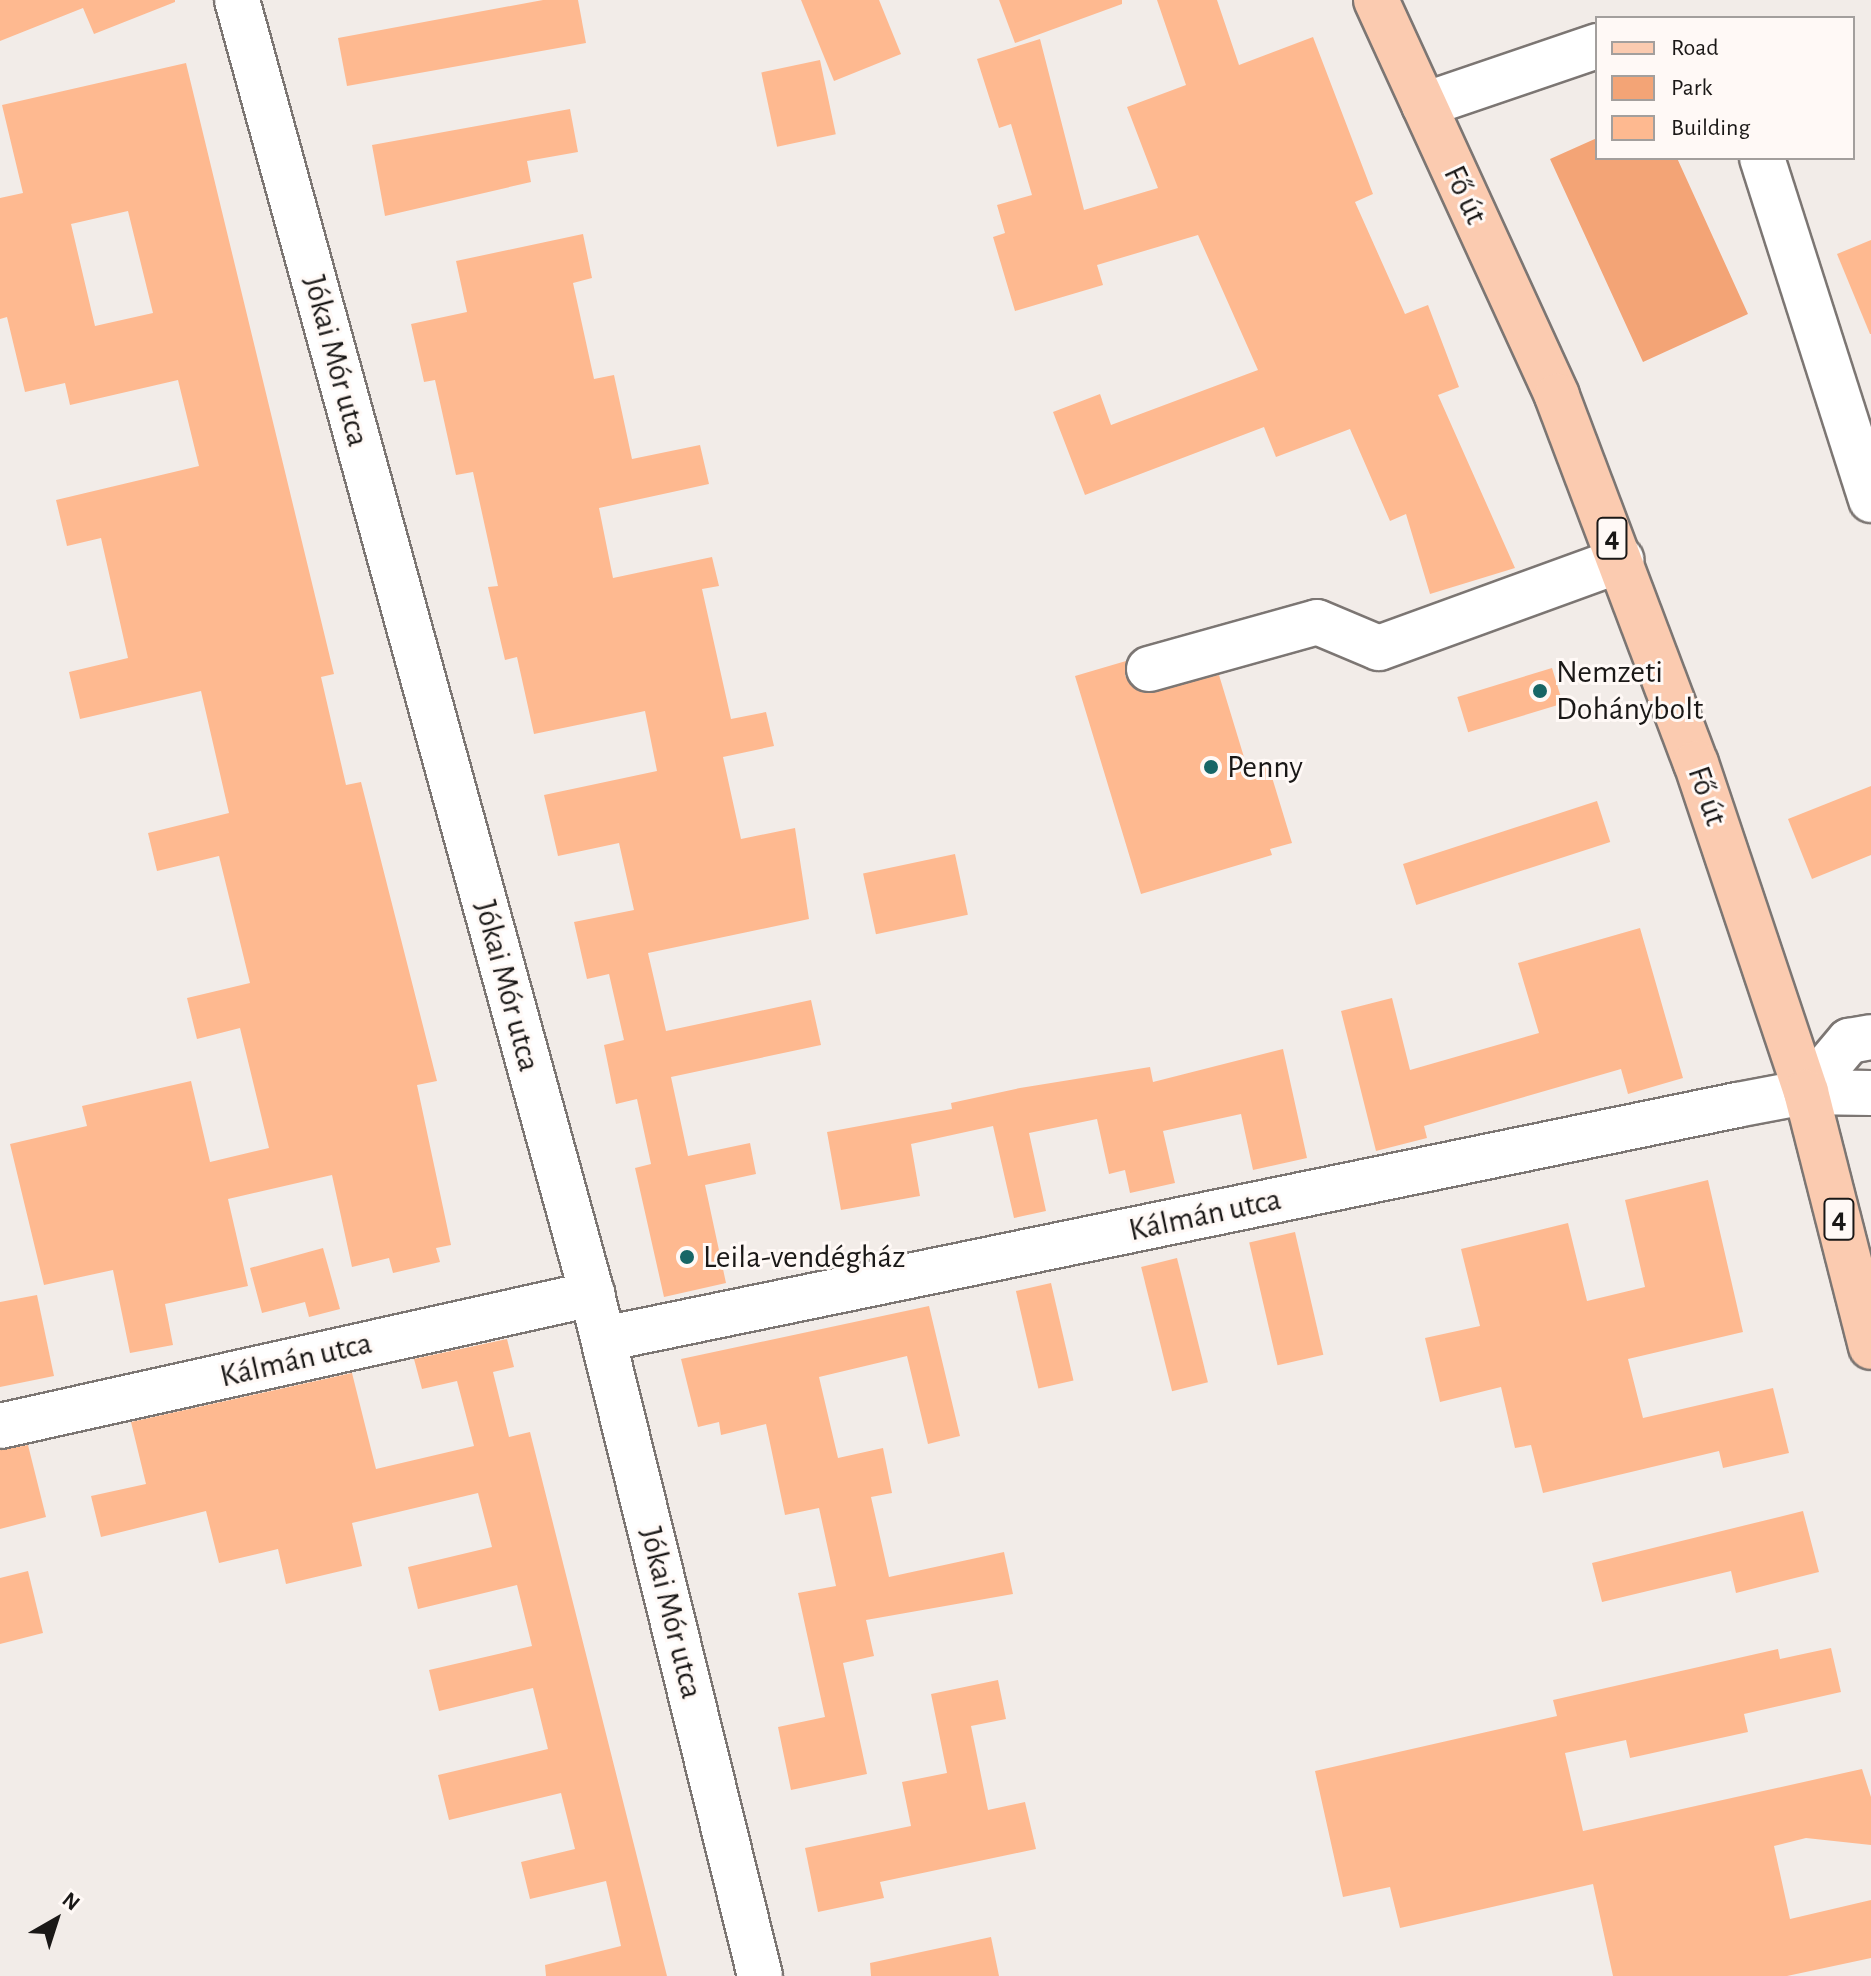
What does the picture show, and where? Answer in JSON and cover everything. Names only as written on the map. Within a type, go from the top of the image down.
[{"type":"main road","name":"Fő út","points":[[1376,0],[1557,396],[1621,560],[1806,1092],[1871,1347]]},
{"type":"street","name":"Jókai Mór utca","points":[[237,0],[604,1339],[760,1976]]},
{"type":"street","points":[[1424,105],[1595,47]]},
{"type":"street","points":[[1763,160],[1871,500]]},
{"type":"street","points":[[1149,669],[1317,622],[1379,648],[1621,560]]},
{"type":"street","points":[[1806,1092],[1849,1041],[1871,1037]]},
{"type":"street","name":"Kálmán utca","points":[[604,1339],[1806,1092],[1871,1093]]},
{"type":"street","name":"Kálmán utca","points":[[0,1426],[592,1294]]},
{"type":"green space","points":[[1595,139],[1595,160],[1678,160],[1748,314],[1643,362],[1550,159]]},
{"type":"building","points":[[0,0],[175,2],[94,34],[83,8],[0,41]]},
{"type":"building","points":[[543,0],[578,0],[586,43],[347,86],[338,38]]},
{"type":"building","points":[[801,0],[879,0],[901,54],[834,81]]},
{"type":"building","points":[[999,0],[1122,0],[1122,4],[1015,43]]},
{"type":"building","points":[[1157,0],[1217,0],[1239,65],[1313,37],[1373,194],[1355,202],[1405,314],[1428,305],[1459,387],[1438,395],[1515,568],[1430,594],[1406,514],[1390,521],[1350,429],[1276,457],[1264,427],[1085,495],[1053,412],[1100,394],[1111,425],[1258,370],[1198,235],[1097,265],[1103,285],[1015,311],[993,237],[1005,233],[997,205],[1032,195],[1011,124],[999,128],[977,59],[1040,39],[1084,210],[1158,188],[1127,107],[1186,85]]},
{"type":"building","points":[[820,60],[836,134],[777,147],[761,72]]},
{"type":"building","points":[[186,63],[334,674],[321,677],[346,785],[361,782],[437,1081],[417,1085],[451,1245],[436,1248],[440,1262],[393,1273],[389,1258],[352,1267],[332,1175],[228,1199],[248,1286],[165,1304],[173,1345],[130,1353],[113,1270],[44,1285],[10,1144],[87,1126],[82,1106],[191,1081],[210,1162],[269,1148],[240,1028],[197,1039],[187,998],[250,983],[219,856],[157,871],[148,833],[229,813],[201,691],[80,719],[69,672],[128,658],[101,538],[67,546],[56,500],[199,466],[178,380],[70,405],[65,383],[25,392],[7,317],[0,319],[0,198],[23,193],[2,105]],"holes":[[[128,211],[153,313],[95,326],[71,224]]]},
{"type":"building","points":[[570,109],[578,152],[527,161],[531,182],[385,216],[372,145]]},
{"type":"building","points":[[583,234],[592,278],[573,283],[594,379],[614,375],[632,459],[700,445],[709,484],[599,508],[613,578],[712,557],[719,586],[702,589],[731,719],[766,712],[774,746],[723,757],[741,839],[795,828],[809,919],[648,953],[666,1031],[811,1000],[821,1045],[671,1077],[688,1156],[750,1143],[756,1174],[705,1185],[726,1283],[664,1297],[635,1168],[651,1164],[637,1099],[616,1104],[604,1045],[624,1040],[609,974],[587,979],[574,922],[634,910],[619,843],[558,856],[544,795],[657,771],[645,711],[534,734],[517,657],[505,660],[488,587],[498,586],[473,472],[456,475],[435,380],[424,382],[411,324],[467,312],[456,261]]},
{"type":"building","points":[[1871,240],[1871,334],[1870,334],[1837,254]]},
{"type":"building","points":[[1126,661],[1125,676],[1144,693],[1219,675],[1247,767],[1267,761],[1292,843],[1270,849],[1272,855],[1141,894],[1075,676]]},
{"type":"building","points":[[1552,668],[1563,703],[1468,732],[1457,697]]},
{"type":"building","points":[[1871,786],[1871,855],[1812,879],[1788,819]]},
{"type":"building","points":[[1597,801],[1610,842],[1416,905],[1403,864]]},
{"type":"building","points":[[955,854],[968,915],[876,934],[863,874]]},
{"type":"building","points":[[1640,928],[1683,1078],[1628,1094],[1621,1069],[1424,1126],[1427,1138],[1376,1151],[1341,1011],[1392,998],[1410,1070],[1539,1033],[1518,963]]},
{"type":"building","points":[[1283,1049],[1307,1158],[1253,1170],[1241,1114],[1163,1131],[1175,1183],[1130,1193],[1125,1170],[1109,1174],[1097,1119],[1029,1133],[1046,1211],[1014,1218],[993,1126],[911,1144],[920,1196],[841,1210],[827,1132],[952,1109],[951,1103],[1020,1088],[1150,1067],[1153,1082]]},
{"type":"building","points":[[1708,1180],[1743,1332],[1628,1359],[1643,1418],[1773,1388],[1789,1453],[1723,1468],[1719,1451],[1543,1493],[1531,1445],[1515,1448],[1501,1387],[1440,1402],[1425,1338],[1480,1326],[1461,1249],[1568,1223],[1587,1301],[1645,1287],[1625,1200]]},
{"type":"building","points":[[1295,1232],[1323,1355],[1278,1365],[1249,1243]]},
{"type":"building","points":[[323,1248],[340,1309],[309,1317],[305,1302],[262,1313],[250,1268]]},
{"type":"building","points":[[1177,1258],[1208,1382],[1172,1391],[1141,1267]]},
{"type":"building","points":[[1051,1283],[1073,1380],[1038,1389],[1016,1291]]},
{"type":"building","points":[[37,1295],[54,1376],[0,1387],[0,1302]]},
{"type":"building","points":[[929,1306],[960,1436],[928,1444],[907,1356],[819,1377],[838,1458],[883,1448],[892,1493],[871,1497],[889,1577],[1004,1552],[1013,1594],[866,1620],[874,1656],[843,1663],[867,1774],[791,1790],[778,1727],[825,1717],[798,1593],[836,1586],[819,1508],[785,1515],[766,1424],[721,1435],[719,1422],[698,1427],[681,1359]]},
{"type":"building","points":[[507,1339],[514,1367],[493,1372],[509,1437],[530,1432],[667,1976],[546,1976],[545,1965],[621,1946],[606,1881],[530,1899],[521,1862],[575,1849],[561,1793],[449,1820],[438,1775],[548,1749],[533,1688],[439,1711],[429,1670],[532,1646],[517,1585],[418,1609],[408,1567],[492,1547],[478,1493],[352,1523],[362,1566],[286,1584],[278,1549],[219,1563],[206,1511],[101,1537],[91,1496],[146,1484],[131,1422],[352,1373],[376,1469],[474,1446],[457,1381],[422,1389],[414,1359]]},
{"type":"building","points":[[28,1445],[46,1517],[0,1529],[0,1450]]},
{"type":"building","points":[[1803,1511],[1819,1572],[1736,1593],[1731,1571],[1602,1602],[1592,1563]]},
{"type":"building","points":[[28,1571],[43,1633],[0,1644],[0,1578]]},
{"type":"building","points":[[1831,1648],[1841,1692],[1744,1714],[1748,1732],[1630,1758],[1626,1740],[1565,1753],[1583,1831],[1862,1769],[1871,1797],[1871,1845],[1806,1838],[1774,1846],[1790,1919],[1871,1900],[1871,1958],[1787,1976],[1613,1976],[1593,1884],[1400,1928],[1390,1887],[1343,1897],[1315,1771],[1557,1716],[1553,1700],[1778,1649],[1780,1659]]},
{"type":"building","points":[[998,1680],[1006,1719],[971,1726],[988,1810],[1025,1802],[1036,1849],[880,1882],[884,1898],[818,1912],[805,1848],[911,1826],[902,1782],[947,1773],[931,1694]]},
{"type":"building","points":[[991,1937],[999,1976],[871,1976],[870,1963]]},
{"type":"place","name":"Nemzeti Dohánybolt","points":[[1540,691]]},
{"type":"place","name":"Penny","points":[[1211,767]]},
{"type":"place","name":"Leila-vendégház","points":[[687,1257]]}]
